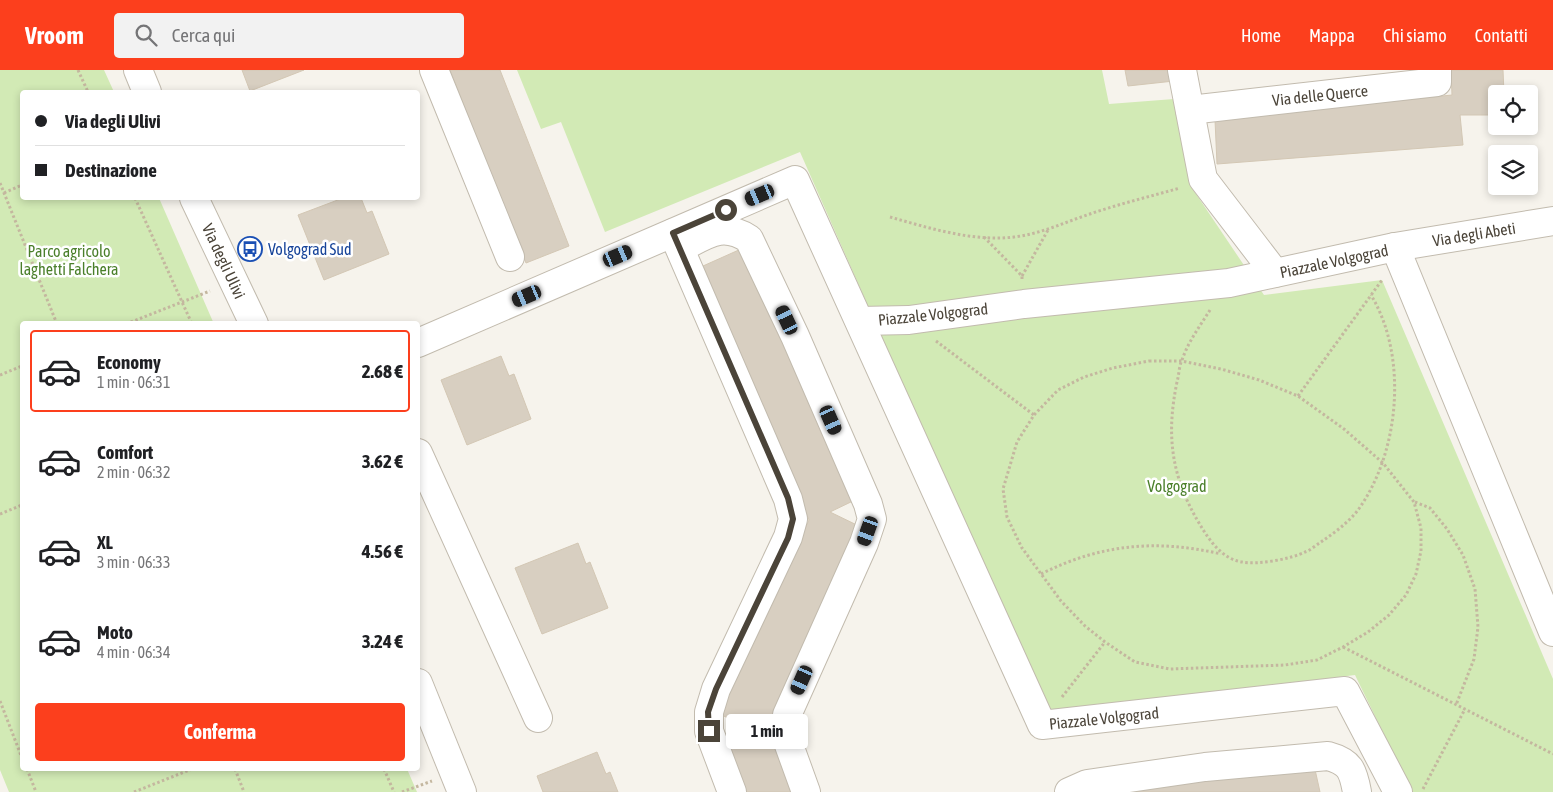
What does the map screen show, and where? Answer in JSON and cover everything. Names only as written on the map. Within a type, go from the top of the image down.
[{"type":"street","points":[[138,70],[146,90]]},
{"type":"street","points":[[434,70],[510,257]]},
{"type":"street","points":[[1182,70],[1203,178],[1275,273]]},
{"type":"street","name":"Via delle Querce","points":[[1190,110],[1437,82],[1437,70]]},
{"type":"street","name":"Piazzale Volgograd","points":[[676,240],[795,180],[1042,725],[1345,691],[1398,792]]},
{"type":"street","name":"Via degli Ulivi","points":[[195,200],[253,321]]},
{"type":"street","name":"Via degli Abeti","points":[[1395,247],[1553,221]]},
{"type":"street","points":[[420,342],[676,240],[713,231],[738,232],[749,239],[795,336],[868,504],[872,519],[864,543],[787,714],[785,734],[806,792]]},
{"type":"street","points":[[676,240],[788,498],[793,519],[788,538],[716,689],[708,712],[709,731],[732,792]]},
{"type":"street","name":"Piazzale Volgograd","points":[[860,321],[909,320],[1024,304],[1230,283],[1395,247],[1553,632]]},
{"type":"street","points":[[420,457],[538,718]]},
{"type":"street","points":[[420,687],[458,782]]},
{"type":"street","points":[[1069,792],[1088,784],[1205,767],[1328,756],[1343,760],[1354,775],[1357,792]]},
{"type":"path","points":[[78,70],[87,90]]},
{"type":"path","points":[[890,217],[941,232],[983,237],[1014,237],[1048,230],[1083,216],[1190,185],[1203,178]]},
{"type":"path","points":[[0,183],[56,321]]},
{"type":"path","points":[[4,193],[20,186]]},
{"type":"path","points":[[136,200],[191,321]]},
{"type":"path","points":[[1024,304],[1022,276],[1048,230]]},
{"type":"path","points":[[983,237],[1022,276]]},
{"type":"path","points":[[1298,396],[1382,280],[1395,247]]},
{"type":"path","points":[[133,321],[181,301],[234,283]]},
{"type":"path","points":[[1222,554],[1202,529],[1186,502],[1175,471],[1172,437],[1173,403],[1181,360],[1195,334],[1230,283]]},
{"type":"path","points":[[1041,574],[1085,556],[1109,549],[1139,545],[1194,548],[1222,554],[1242,562],[1274,561],[1306,552],[1337,531],[1357,511],[1373,487],[1383,463],[1393,416],[1393,360],[1388,332],[1379,308],[1371,295]]},
{"type":"path","points":[[909,320],[1034,415]]},
{"type":"path","points":[[1181,360],[1259,380],[1298,396],[1344,429],[1383,463],[1414,502],[1421,528],[1421,551],[1416,574],[1406,595],[1389,614],[1368,632],[1317,660],[1285,665],[1170,670],[1136,662],[1105,642],[1085,626],[1061,601],[1022,548],[1007,517],[1003,489],[1017,442],[1034,415],[1058,390],[1084,377],[1113,368],[1149,361],[1181,360]]},
{"type":"path","points":[[0,375],[20,367]]},
{"type":"path","points":[[1414,502],[1430,508],[1447,528],[1463,555],[1475,589],[1478,627],[1474,659],[1456,705]]},
{"type":"path","points":[[0,514],[20,506]]},
{"type":"path","points":[[1042,725],[1048,714],[1105,642]]},
{"type":"path","points":[[1343,647],[1553,754]]},
{"type":"path","points":[[0,701],[20,753]]},
{"type":"path","points":[[1422,792],[1465,709]]},
{"type":"path","points":[[28,771],[36,792]]},
{"type":"path","points":[[134,792],[187,771]]},
{"type":"path","points":[[236,771],[244,792]]},
{"type":"path","points":[[385,771],[394,792]]},
{"type":"path","points":[[402,792],[458,782]]},
{"type":"green space","name":"Parco agricolo laghetti Falchera","points":[[0,70],[104,70],[113,90],[20,90],[20,200],[160,200],[213,321],[20,321],[20,771],[408,771],[417,792],[9,792],[0,770]]},
{"type":"green space","name":"Volgograd","points":[[517,70],[1102,70],[1109,104],[1174,99],[1190,185],[1264,295],[1382,280],[1553,679],[1553,792],[1412,792],[1355,675],[1048,714],[800,152],[605,232],[561,122],[541,129]]},
{"type":"building","points":[[242,70],[304,70],[253,90],[250,90]]},
{"type":"building","points":[[450,70],[500,70],[569,246],[526,263]]},
{"type":"building","points":[[1125,70],[1172,70],[1174,81],[1128,86]]},
{"type":"building","points":[[1451,70],[1503,70],[1504,85],[1488,85],[1488,115],[1460,115],[1463,145],[1217,164],[1215,120],[1452,95]]},
{"type":"building","points":[[338,200],[362,200],[367,213],[372,211],[389,254],[324,280],[298,215]]},
{"type":"building","points":[[741,249],[855,500],[830,512],[863,528],[769,724],[796,792],[746,792],[727,744],[755,732],[718,713],[809,520],[703,266]]},
{"type":"building","points":[[501,356],[509,376],[514,374],[531,419],[467,445],[441,380]]},
{"type":"building","points":[[578,543],[586,564],[590,562],[608,608],[542,634],[515,568]]},
{"type":"building","points":[[597,752],[606,774],[610,772],[618,792],[543,792],[537,776]]},
{"type":"building","points":[[1314,765],[1320,792],[1108,792]]},
{"type":"place","name":"Volgograd Sud","points":[[250,249]]},
{"type":"route","points":[[709,731],[708,712],[716,689],[788,538],[793,519],[788,498],[673,233],[726,210]]}]
